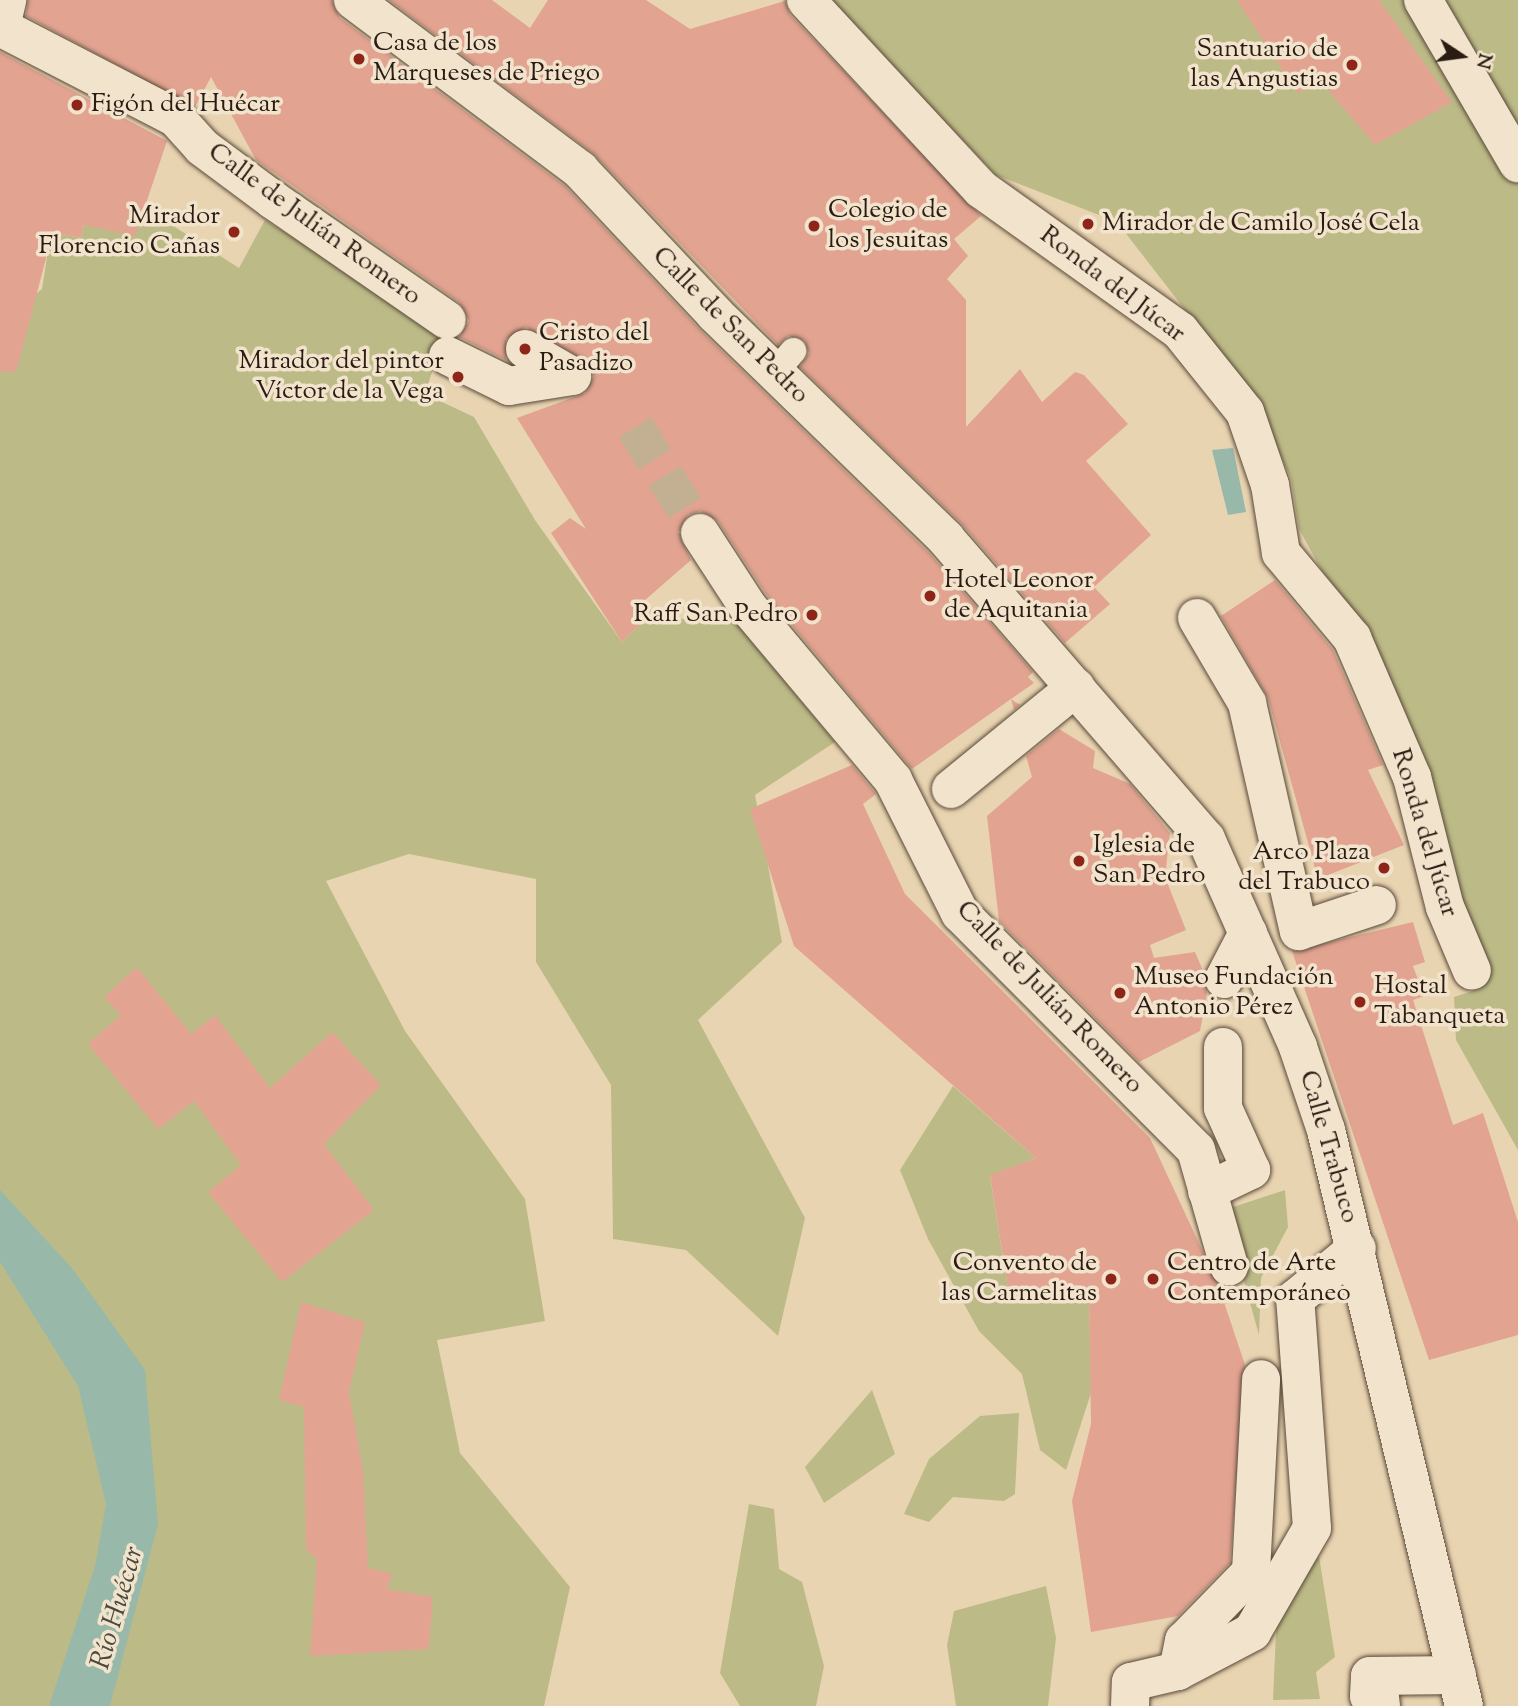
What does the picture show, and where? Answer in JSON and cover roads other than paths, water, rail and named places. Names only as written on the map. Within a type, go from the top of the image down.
[{"type":"street","points":[[0,27],[7,0]]},
{"type":"street","name":"Calle de San Pedro","points":[[353,0],[580,170],[784,362],[946,539],[1076,687]]},
{"type":"street","name":"Ronda del Júcar","points":[[806,0],[981,189],[1180,331],[1245,412],[1270,485],[1281,553],[1352,638],[1412,777],[1445,907],[1472,971]]},
{"type":"street","points":[[1423,0],[1518,163]]},
{"type":"street","name":"Calle de Julián Romero","points":[[0,27],[176,118],[202,146],[304,223],[509,386],[572,376],[525,349]]},
{"type":"street","name":"Calle de Julián Romero","points":[[700,533],[748,607],[893,780],[960,913],[1196,1150],[1229,1266]]},
{"type":"street","points":[[1198,618],[1247,702],[1298,931],[1377,905]]},
{"type":"street","points":[[951,789],[1076,687]]},
{"type":"street","name":"Calle Trabuco","points":[[1076,687],[1186,809],[1224,871],[1298,1047],[1357,1248],[1460,1691]]},
{"type":"street","points":[[1224,979],[1248,933]]},
{"type":"street","points":[[1207,1191],[1251,1170],[1223,1108],[1223,1047]]},
{"type":"street","points":[[1130,1706],[1131,1682],[1178,1671],[1252,1632],[1312,1528],[1295,1299],[1357,1248]]},
{"type":"street","points":[[1178,1671],[1184,1641],[1251,1572],[1261,1379]]},
{"type":"street","points":[[1381,1706],[1380,1698],[1369,1696],[1370,1676],[1460,1691]]},
{"type":"water","points":[[1233,448],[1246,512],[1228,515],[1212,450]]},
{"type":"water","name":"Río Huécar","points":[[0,1190],[72,1268],[145,1370],[158,1524],[110,1706],[49,1706],[95,1566],[106,1504],[78,1386],[0,1262]]},
{"type":"tunnel","points":[[635,427],[700,533]]},
{"type":"place","name":"Casa de los Marqueses de Priego","points":[[359,59]]},
{"type":"place","name":"Santuario de las Angustias","points":[[1352,65]]},
{"type":"place","name":"Figón del Huécar","points":[[77,105]]},
{"type":"place","name":"Mirador de Camilo José Cela","points":[[1088,224]]},
{"type":"place","name":"Colegio de los Jesuitas","points":[[814,226]]},
{"type":"place","name":"Mirador Florencio Cañas","points":[[234,232]]},
{"type":"place","name":"Cristo del Pasadizo","points":[[525,349]]},
{"type":"place","name":"Mirador del pintor Víctor de la Vega","points":[[458,377]]},
{"type":"place","name":"Hotel Leonor de Aquitania","points":[[930,596]]},
{"type":"place","name":"Raff San Pedro","points":[[812,615]]},
{"type":"place","name":"Iglesia de San Pedro","points":[[1079,861]]},
{"type":"place","name":"Arco Plaza del Trabuco","points":[[1384,868]]},
{"type":"place","name":"Museo Fundación Antonio Pérez","points":[[1120,993]]},
{"type":"place","name":"Hostal Tabanqueta","points":[[1360,1002]]},
{"type":"place","name":"Convento de las Carmelitas","points":[[1111,1279]]},
{"type":"place","name":"Centro de Arte Contemporáneo","points":[[1153,1279]]}]
